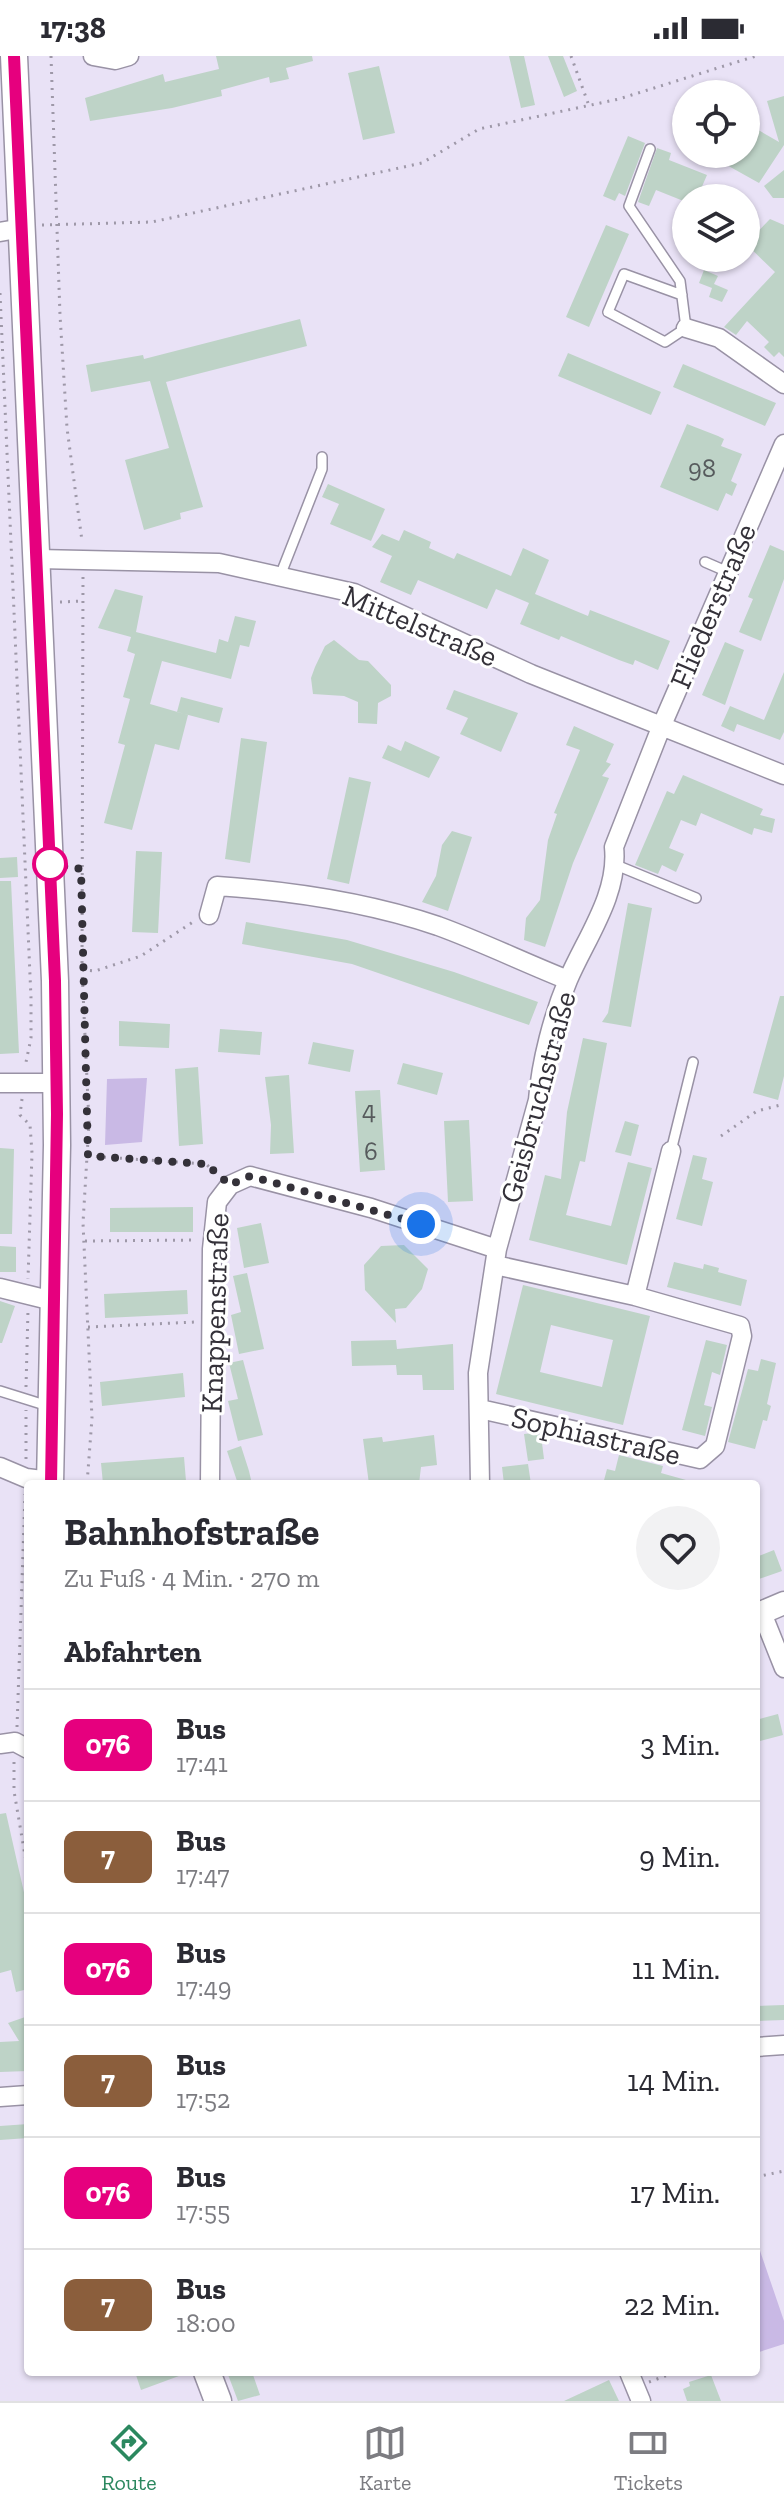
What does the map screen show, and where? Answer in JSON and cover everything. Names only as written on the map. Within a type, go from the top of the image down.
[{"type":"main road","points":[[14,56],[11,230],[38,559],[57,1083],[50,1480]]},
{"type":"main road","points":[[209,2376],[218,2401]]},
{"type":"street","points":[[93,56],[115,60],[129,56]]},
{"type":"street","points":[[686,328],[719,338],[784,384]]},
{"type":"street","name":"Fliederstraße","points":[[662,725],[784,444]]},
{"type":"street","name":"Mittelstraße","points":[[38,559],[219,563],[354,593],[531,674],[784,775]]},
{"type":"street","name":"Geisbruchstraße","points":[[480,1480],[478,1373],[496,1257],[538,1100],[540,1075],[568,980],[594,930],[616,865],[614,847],[662,725]]},
{"type":"street","points":[[209,915],[217,886],[276,890],[333,900],[439,927],[568,980]]},
{"type":"street","points":[[0,1083],[57,1083]]},
{"type":"street","points":[[635,1296],[671,1151]]},
{"type":"street","name":"Knappenstraße","points":[[210,1480],[213,1240],[217,1202],[230,1185],[250,1176],[371,1208],[496,1257]]},
{"type":"street","name":"Sophiastraße","points":[[480,1409],[700,1459],[715,1446],[742,1336],[740,1326],[496,1257]]},
{"type":"street","points":[[0,1288],[53,1301]]},
{"type":"street","points":[[0,1467],[38,1480]]},
{"type":"street","points":[[760,1614],[784,1603]]},
{"type":"street","points":[[760,1616],[784,1668]]},
{"type":"street","points":[[0,1744],[15,1742],[24,1747]]},
{"type":"street","points":[[760,2047],[784,2045]]},
{"type":"street","points":[[0,2097],[24,2095]]},
{"type":"lane","points":[[650,149],[629,206],[673,268],[682,295],[686,328],[665,342],[608,312],[624,274],[682,295]]},
{"type":"lane","points":[[280,576],[322,469],[322,457]]},
{"type":"lane","points":[[705,562],[728,572]]},
{"type":"lane","points":[[616,865],[696,898]]},
{"type":"lane","points":[[671,1151],[693,1062]]},
{"type":"lane","points":[[0,1391],[51,1407]]},
{"type":"path","points":[[51,56],[55,222],[67,428],[83,560],[82,970],[88,1156],[84,1241],[92,1418],[87,1480]]},
{"type":"path","points":[[571,56],[588,103]]},
{"type":"path","points":[[11,230],[55,222],[152,222],[422,163],[479,129],[588,103],[619,99],[756,56]]},
{"type":"path","points":[[82,970],[95,971],[141,956],[169,939],[181,927],[209,915]]},
{"type":"path","points":[[721,1136],[757,1111],[784,1104]]},
{"type":"path","points":[[88,1156],[206,1164],[230,1185]]},
{"type":"path","points":[[84,1241],[213,1240]]},
{"type":"path","points":[[88,1327],[211,1321]]},
{"type":"path","points":[[760,2176],[784,2171]]},
{"type":"path","points":[[635,2387],[665,2376]]},
{"type":"shaded area","points":[[147,1078],[142,1142],[105,1145],[107,1079]]},
{"type":"shaded area","points":[[760,2251],[784,2321],[784,2344],[760,2352]]},
{"type":"building","points":[[216,56],[312,56],[313,61],[286,68],[289,79],[270,83],[269,77],[221,90],[222,96],[172,108],[90,121],[85,98],[163,74],[165,82],[219,69]]},
{"type":"building","points":[[509,56],[524,56],[535,105],[521,108]]},
{"type":"building","points":[[548,56],[563,56],[577,91],[564,97]]},
{"type":"building","points":[[379,66],[395,133],[363,140],[348,73]]},
{"type":"building","points":[[784,96],[784,145],[759,183],[732,168],[760,168],[760,131],[779,142],[767,101]]},
{"type":"building","points":[[628,136],[645,143],[625,196],[619,193],[615,201],[603,196]]},
{"type":"building","points":[[657,148],[671,153],[669,160],[672,168],[689,168],[707,175],[703,184],[672,184],[672,196],[656,190],[649,206],[638,202]]},
{"type":"building","points":[[784,170],[784,198],[773,198],[764,186]]},
{"type":"building","points":[[770,219],[784,225],[784,357],[779,352],[774,357],[764,347],[769,342],[747,321],[736,335],[724,327],[775,272],[760,258],[760,229]]},
{"type":"building","points":[[606,225],[629,234],[589,327],[566,317]]},
{"type":"building","points":[[703,272],[718,276],[714,284],[728,290],[722,302],[709,297],[712,288],[699,283]]},
{"type":"building","points":[[300,319],[307,346],[166,382],[203,507],[180,513],[181,519],[144,530],[125,460],[169,448],[150,381],[91,392],[86,365],[143,355],[144,359]]},
{"type":"building","points":[[568,353],[661,392],[651,415],[558,376]]},
{"type":"building","points":[[683,364],[776,403],[765,426],[673,387]]},
{"type":"building","points":[[687,424],[724,439],[721,446],[742,454],[731,481],[737,484],[732,496],[726,493],[718,511],[660,487]]},
{"type":"building","points":[[328,484],[385,509],[371,541],[330,524],[339,504],[322,497]]},
{"type":"building","points":[[404,530],[431,542],[429,548],[454,559],[457,553],[511,576],[523,548],[549,560],[535,594],[588,616],[590,610],[670,641],[658,670],[635,660],[633,665],[561,636],[559,640],[520,624],[529,603],[496,589],[487,609],[418,580],[411,595],[380,582],[392,556],[372,547],[382,534],[399,541]]},
{"type":"building","points":[[770,545],[784,551],[784,579],[761,641],[739,632],[753,599],[748,597]]},
{"type":"building","points":[[115,589],[143,596],[136,632],[216,653],[219,639],[228,642],[235,616],[256,621],[249,647],[240,645],[231,679],[162,661],[150,704],[188,715],[179,750],[155,744],[132,830],[104,823],[125,745],[118,743],[130,699],[123,697],[135,654],[127,651],[131,637],[98,628]]},
{"type":"building","points":[[334,640],[359,660],[368,661],[391,685],[391,696],[378,703],[377,724],[358,723],[358,702],[344,696],[313,694],[311,678],[315,667],[325,646]]},
{"type":"building","points":[[725,642],[744,650],[725,705],[702,695]]},
{"type":"building","points":[[784,672],[784,732],[780,740],[737,724],[734,732],[721,726],[730,706],[764,720]]},
{"type":"building","points":[[454,690],[518,713],[501,752],[460,734],[468,718],[446,709]]},
{"type":"building","points":[[181,697],[223,708],[219,723],[177,712]]},
{"type":"building","points":[[574,726],[614,744],[606,762],[611,764],[602,776],[609,778],[573,863],[545,947],[524,940],[526,918],[540,900],[548,840],[557,814],[554,813],[580,750],[566,745]]},
{"type":"building","points":[[241,738],[267,742],[250,863],[225,859]]},
{"type":"building","points":[[405,741],[440,757],[429,778],[382,758],[388,745],[401,751]]},
{"type":"building","points":[[683,775],[763,809],[760,815],[775,819],[772,833],[754,828],[752,835],[701,813],[696,826],[681,820],[669,848],[684,854],[676,872],[662,865],[658,874],[635,865],[667,791],[674,794]]},
{"type":"building","points":[[349,777],[371,782],[349,884],[327,879]]},
{"type":"building","points":[[452,831],[472,837],[448,911],[422,902],[436,876],[442,845]]},
{"type":"building","points":[[136,851],[162,852],[158,933],[132,932]]},
{"type":"building","points":[[17,857],[18,877],[0,878],[0,858]]},
{"type":"building","points":[[0,881],[11,881],[19,1053],[0,1054]]},
{"type":"building","points":[[628,903],[652,908],[631,1027],[602,1022],[608,1013]]},
{"type":"building","points":[[246,922],[347,940],[454,972],[538,1002],[529,1025],[352,964],[242,944]]},
{"type":"building","points":[[780,996],[784,996],[784,1076],[778,1100],[753,1093]]},
{"type":"building","points":[[119,1021],[170,1024],[169,1048],[119,1046]]},
{"type":"building","points":[[220,1029],[262,1032],[260,1055],[218,1052]]},
{"type":"building","points":[[583,1038],[607,1043],[585,1162],[580,1161],[566,1215],[611,1226],[628,1162],[652,1168],[627,1265],[529,1240],[545,1175],[561,1179],[567,1112]]},
{"type":"building","points":[[313,1042],[354,1050],[350,1072],[308,1064]]},
{"type":"building","points":[[403,1063],[443,1073],[437,1095],[397,1084]]},
{"type":"building","points":[[198,1067],[203,1144],[179,1146],[175,1069]]},
{"type":"building","points":[[289,1075],[294,1153],[270,1154],[271,1125],[265,1077]]},
{"type":"building","points":[[380,1090],[385,1170],[360,1172],[355,1091]]},
{"type":"building","points":[[469,1120],[473,1201],[448,1202],[444,1121]]},
{"type":"building","points":[[625,1121],[639,1125],[631,1156],[615,1152]]},
{"type":"building","points":[[0,1148],[14,1149],[12,1234],[0,1234]]},
{"type":"building","points":[[693,1155],[707,1158],[702,1179],[713,1182],[702,1226],[676,1219]]},
{"type":"building","points":[[193,1207],[193,1232],[110,1232],[110,1208]]},
{"type":"building","points":[[261,1223],[269,1263],[244,1268],[237,1228]]},
{"type":"building","points":[[404,1245],[428,1269],[422,1289],[406,1308],[395,1309],[396,1323],[365,1290],[364,1265],[381,1246]]},
{"type":"building","points":[[0,1246],[16,1247],[16,1272],[0,1272]]},
{"type":"building","points":[[674,1262],[703,1269],[704,1264],[719,1268],[718,1272],[747,1280],[741,1306],[667,1287]]},
{"type":"building","points":[[247,1273],[264,1349],[239,1354],[231,1315],[241,1312],[233,1276]]},
{"type":"building","points":[[523,1285],[650,1316],[623,1425],[496,1394]],"holes":[[[551,1325],[613,1340],[602,1387],[540,1372]]]},
{"type":"building","points":[[187,1290],[188,1314],[105,1318],[104,1294]]},
{"type":"building","points":[[0,1301],[15,1306],[2,1343],[0,1343]]},
{"type":"building","points":[[396,1340],[397,1349],[453,1344],[454,1390],[423,1390],[422,1375],[397,1375],[396,1365],[352,1366],[351,1341]]},
{"type":"building","points":[[706,1340],[727,1345],[720,1375],[712,1372],[704,1405],[712,1407],[705,1436],[682,1430]]},
{"type":"building","points":[[761,1359],[776,1363],[767,1404],[771,1406],[767,1421],[763,1420],[755,1449],[728,1442],[748,1369],[758,1371]]},
{"type":"building","points":[[243,1360],[263,1435],[238,1441],[228,1401],[238,1399],[229,1363]]},
{"type":"building","points":[[183,1373],[185,1397],[102,1406],[100,1382]]},
{"type":"building","points":[[524,1434],[541,1435],[544,1459],[528,1461]]},
{"type":"building","points":[[434,1435],[437,1465],[421,1467],[419,1480],[368,1480],[363,1439],[382,1437],[383,1442]]},
{"type":"building","points":[[241,1446],[251,1480],[237,1480],[227,1451]]},
{"type":"building","points":[[619,1455],[663,1466],[661,1473],[686,1480],[604,1480],[607,1469],[615,1471]]},
{"type":"building","points":[[184,1457],[186,1480],[103,1480],[101,1463]]},
{"type":"building","points":[[528,1464],[530,1480],[504,1480],[502,1467]]},
{"type":"building","points":[[774,1550],[782,1571],[760,1579],[760,1555]]},
{"type":"building","points":[[778,1714],[783,1735],[760,1741],[760,1719]]},
{"type":"building","points":[[6,1813],[24,1892],[24,1990],[16,1992],[11,1970],[0,1973],[0,1814]]},
{"type":"building","points":[[784,2005],[784,2020],[760,2021],[760,2006]]},
{"type":"building","points":[[24,2017],[24,2071],[0,2072],[0,2042],[19,2041],[8,2023]]},
{"type":"building","points":[[24,2124],[24,2138],[0,2140],[0,2126]]},
{"type":"building","points":[[136,2376],[179,2376],[141,2390]]},
{"type":"building","points":[[229,2376],[253,2376],[260,2395],[238,2401]]},
{"type":"building","points":[[711,2376],[721,2401],[687,2401],[683,2389],[690,2386],[689,2382]]},
{"type":"building","points":[[609,2380],[619,2401],[564,2401]]},
{"type":"bus line","name":"076","points":[[14,56],[55,981],[57,1114],[51,1480]]},
{"type":"route","points":[[50,864],[81,869],[88,1156],[206,1164],[230,1185],[250,1176],[421,1224]]}]
